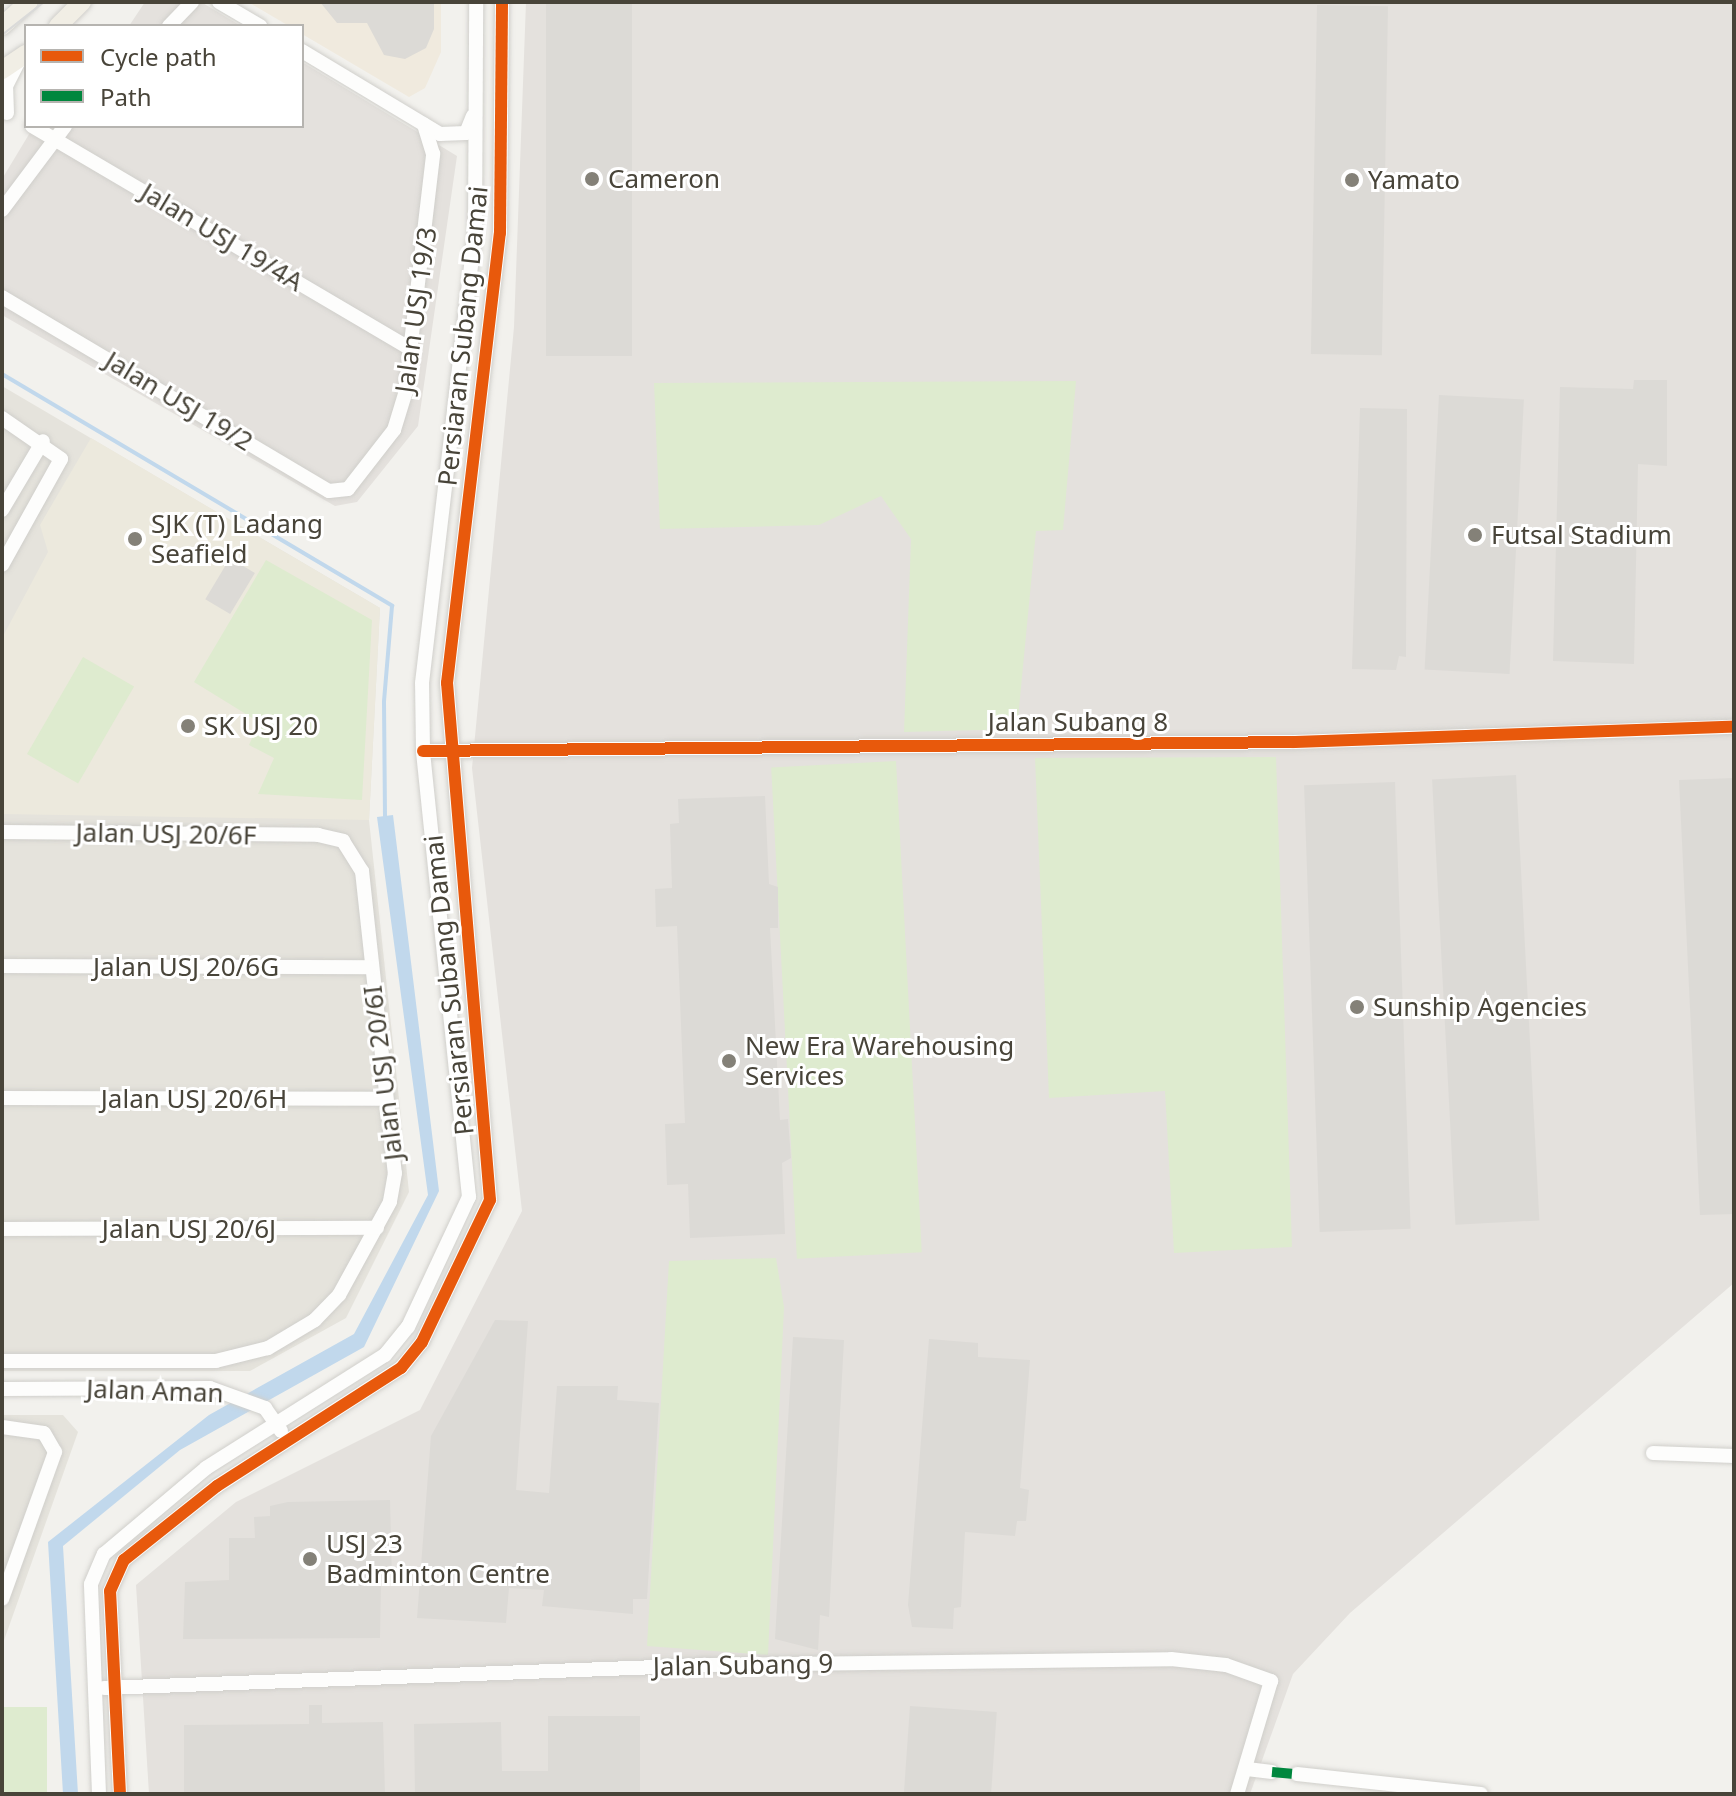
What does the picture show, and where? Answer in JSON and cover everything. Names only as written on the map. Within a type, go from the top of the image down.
[{"type":"main road","points":[[2,26],[29,2]]},
{"type":"main road","points":[[60,24],[82,2]]},
{"type":"main road","points":[[2,70],[24,55]]},
{"type":"street","points":[[171,24],[192,2]]},
{"type":"street","points":[[219,2],[257,24]]},
{"type":"street","name":"Persiaran Subang Damai","points":[[99,1794],[92,1688],[91,1584],[104,1554],[206,1468],[275,1420],[385,1355],[408,1327],[469,1197],[423,751],[426,641],[475,231],[476,2]]},
{"type":"street","name":"Persiaran Subang Damai","points":[[120,1794],[112,1687],[110,1591],[124,1560],[217,1486],[401,1368],[429,1329],[490,1200],[448,750],[452,632],[500,233],[502,2]]},
{"type":"street","points":[[304,52],[424,124],[453,137],[471,128],[475,108]]},
{"type":"street","points":[[24,57],[6,86],[5,112],[24,122]]},
{"type":"street","name":"Jalan USJ 19/3","points":[[357,485],[394,430],[412,350],[433,154],[424,124]]},
{"type":"street","name":"Jalan USJ 19/4A","points":[[36,128],[412,350]]},
{"type":"street","points":[[2,210],[63,128]]},
{"type":"street","name":"Jalan USJ 19/2","points":[[2,297],[329,491],[357,485]]},
{"type":"street","points":[[2,418],[43,441],[59,454],[60,470],[2,565]]},
{"type":"street","points":[[2,510],[43,441]]},
{"type":"street","name":"Jalan Subang 8","points":[[423,751],[1263,743],[1734,727]]},
{"type":"street","name":"Jalan USJ 20/6F","points":[[2,832],[331,837]]},
{"type":"street","name":"Jalan USJ 20/6I","points":[[2,1361],[216,1361],[268,1348],[329,1308],[377,1228],[395,1173],[358,858],[331,837]]},
{"type":"street","name":"Jalan USJ 20/6G","points":[[2,966],[371,967]]},
{"type":"street","name":"Jalan USJ 20/6H","points":[[2,1098],[385,1099]]},
{"type":"street","name":"Jalan USJ 20/6J","points":[[2,1229],[377,1228]]},
{"type":"street","name":"Jalan Aman","points":[[2,1389],[223,1390],[275,1420]]},
{"type":"street","points":[[275,1420],[287,1442]]},
{"type":"street","points":[[2,1427],[37,1430],[54,1445],[8,1565],[2,1599]]},
{"type":"street","points":[[1653,1453],[1734,1456]]},
{"type":"street","name":"Jalan Subang 9","points":[[92,1688],[1144,1657],[1226,1665],[1271,1681],[1237,1794]]},
{"type":"street","points":[[1247,1769],[1272,1772]]},
{"type":"street","points":[[1297,1774],[1481,1794]]},
{"type":"shaded area","points":[[145,2],[201,2],[238,24],[130,24]]},
{"type":"shaded area","points":[[248,2],[441,2],[441,52],[425,88],[409,97],[304,35],[304,24],[286,24]]},
{"type":"shaded area","points":[[526,2],[1734,2],[1734,1283],[1350,1613],[1293,1674],[1250,1794],[149,1794],[136,1585],[236,1502],[420,1410],[522,1211],[472,768],[514,327]]},
{"type":"shaded area","points":[[304,63],[457,156],[418,426],[357,502],[335,506],[2,315],[2,179],[33,128],[304,128]]},
{"type":"shaded area","points":[[2,386],[380,608],[369,820],[409,1192],[346,1318],[250,1371],[2,1371]]},
{"type":"shaded area","name":"SK USJ 20","points":[[91,438],[380,608],[369,820],[2,814],[2,638],[48,552],[40,525]]},
{"type":"shaded area","points":[[2,1415],[63,1415],[78,1432],[2,1646]]},
{"type":"green space","points":[[1076,381],[1063,530],[1036,531],[1017,729],[904,732],[911,539],[881,496],[819,525],[660,529],[654,383]]},
{"type":"green space","points":[[266,560],[372,620],[362,800],[258,794],[274,758],[249,745],[259,722],[194,682]]},
{"type":"green space","points":[[83,657],[134,686],[78,783],[27,754]]},
{"type":"green space","points":[[1276,757],[1292,1247],[1174,1253],[1165,1091],[1049,1098],[1035,758]]},
{"type":"green space","points":[[896,761],[922,1252],[797,1259],[771,768]]},
{"type":"green space","points":[[776,1258],[784,1307],[768,1655],[647,1646],[669,1261]]},
{"type":"green space","points":[[2,1707],[47,1707],[47,1794],[2,1794]]},
{"type":"water","points":[[393,815],[439,1191],[364,1347],[180,1450],[63,1546],[78,1794],[63,1794],[48,1542],[209,1415],[354,1334],[428,1195],[377,817]]},
{"type":"building","points":[[320,2],[434,2],[434,29],[426,48],[405,59],[384,55],[367,23],[337,23]]},
{"type":"building","name":"Cameron","points":[[546,2],[632,2],[632,356],[546,356]]},
{"type":"building","name":"Yamato","points":[[1317,5],[1388,6],[1382,355],[1311,354]]},
{"type":"building","points":[[1634,380],[1667,380],[1667,466],[1638,464],[1634,664],[1553,661],[1560,387],[1633,389]]},
{"type":"building","name":"Futsal Stadium","points":[[1439,395],[1524,399],[1509,674],[1425,670]]},
{"type":"building","points":[[1360,408],[1407,409],[1406,657],[1399,656],[1396,670],[1352,669]]},
{"type":"building","points":[[230,558],[255,573],[230,614],[205,599]]},
{"type":"building","points":[[1516,775],[1539,1220],[1455,1225],[1432,779]]},
{"type":"building","points":[[1734,778],[1734,1214],[1700,1215],[1679,780]]},
{"type":"building","name":"Sunship Agencies","points":[[1395,782],[1411,1229],[1320,1232],[1304,785]]},
{"type":"building","name":"New Era Warehousing Services","points":[[765,796],[769,884],[778,887],[778,928],[770,928],[780,1120],[788,1119],[791,1158],[782,1163],[785,1234],[690,1238],[688,1184],[667,1185],[665,1124],[685,1123],[677,926],[656,927],[655,889],[672,888],[670,824],[679,823],[678,799]]},
{"type":"building","points":[[495,1320],[528,1321],[516,1490],[549,1493],[557,1386],[618,1386],[617,1400],[659,1403],[647,1599],[633,1599],[633,1614],[542,1606],[544,1590],[509,1588],[506,1623],[417,1618],[431,1436]]},
{"type":"building","points":[[793,1337],[844,1340],[829,1617],[820,1615],[818,1650],[775,1639]]},
{"type":"building","points":[[929,1339],[978,1343],[978,1357],[1030,1360],[1020,1488],[1029,1490],[1026,1521],[1017,1521],[1015,1536],[965,1532],[961,1607],[954,1608],[953,1629],[912,1627],[908,1605]]},
{"type":"building","name":"USJ 23 Badminton Centre","points":[[390,1500],[392,1581],[381,1582],[380,1638],[183,1639],[185,1582],[229,1580],[229,1538],[255,1538],[254,1517],[270,1516],[270,1506],[288,1502]]},
{"type":"building","points":[[309,1705],[322,1705],[322,1723],[383,1722],[385,1794],[184,1794],[184,1725],[309,1724]]},
{"type":"building","points":[[910,1706],[997,1712],[991,1794],[904,1794]]},
{"type":"building","points":[[548,1716],[640,1716],[640,1794],[415,1794],[414,1724],[501,1722],[502,1771],[548,1771]]},
{"type":"waterway","points":[[2,374],[392,606],[384,702],[385,816]]},
{"type":"tram line","points":[[2,35],[44,2]]},
{"type":"marked path","points":[[1272,1772],[1297,1774]]},
{"type":"cycle path","points":[[120,1794],[110,1591],[124,1560],[217,1486],[401,1368],[422,1342],[490,1200],[447,683],[500,233],[502,2]]},
{"type":"cycle path","points":[[423,751],[1294,742],[1734,727]]},
{"type":"place","name":"Cameron","points":[[592,179]]},
{"type":"place","name":"Yamato","points":[[1352,180]]},
{"type":"place","name":"Futsal Stadium","points":[[1475,535]]},
{"type":"place","name":"SJK (T) Ladang Seafield","points":[[135,539]]},
{"type":"place","name":"SK USJ 20","points":[[188,726]]},
{"type":"place","name":"Sunship Agencies","points":[[1357,1007]]},
{"type":"place","name":"New Era Warehousing Services","points":[[729,1061]]},
{"type":"place","name":"USJ 23 Badminton Centre","points":[[310,1559]]}]
